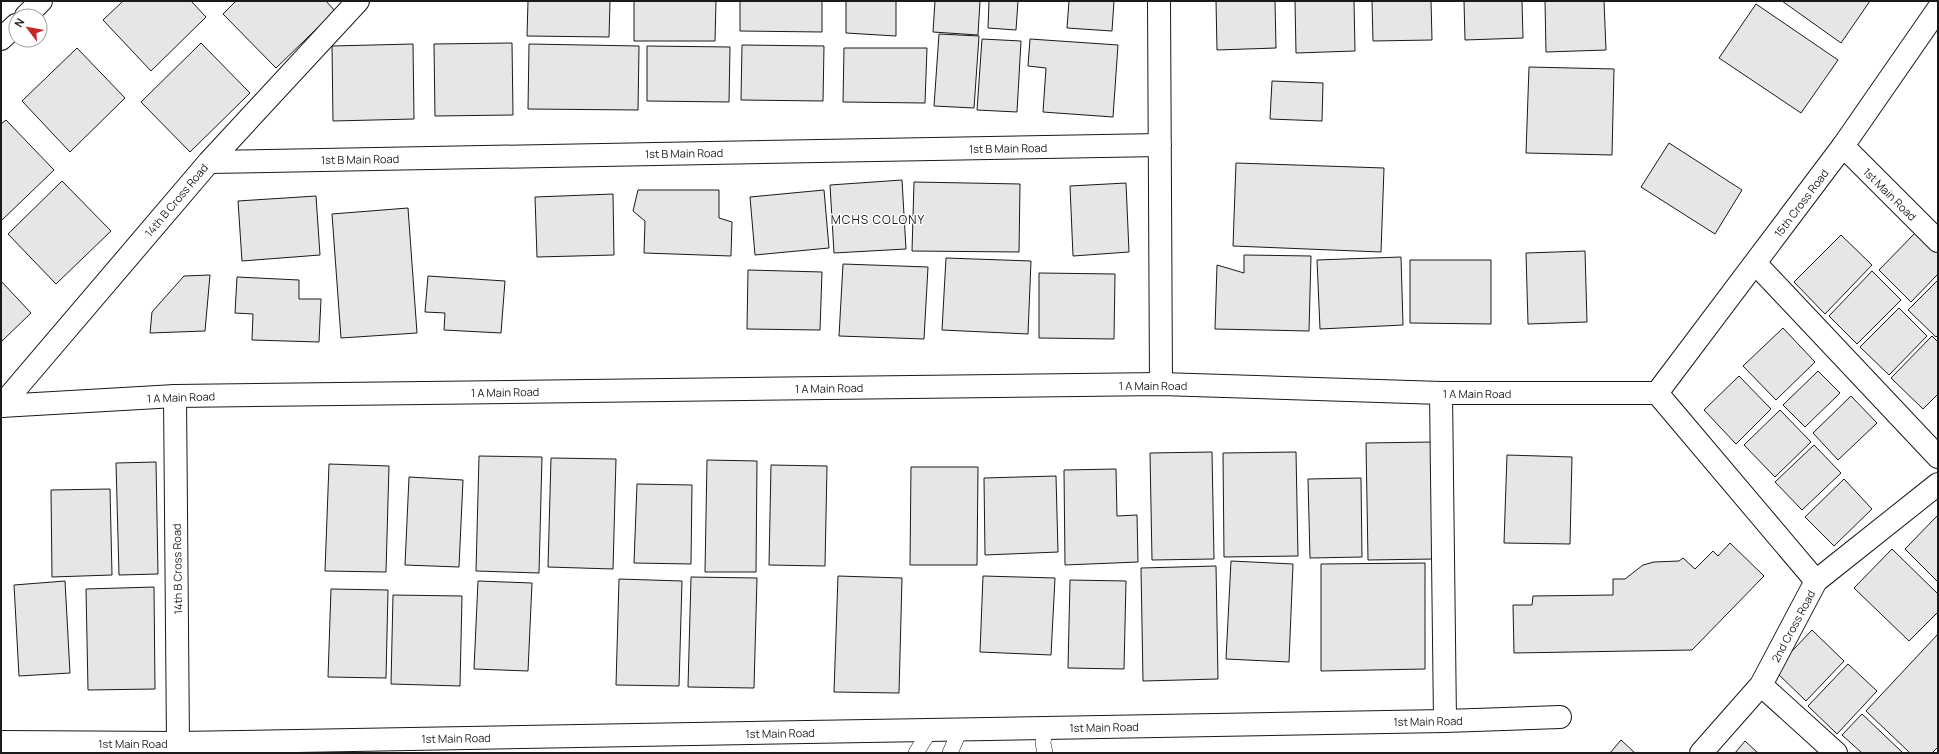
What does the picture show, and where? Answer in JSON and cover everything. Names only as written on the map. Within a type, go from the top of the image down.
[{"type":"street","name":"14th B Cross Road","points":[[1,406],[209,162],[358,1]]},
{"type":"street","points":[[1159,1],[1160,384]]},
{"type":"street","name":"15th Cross Road","points":[[1657,392],[1756,264],[1843,146],[1938,9]]},
{"type":"street","name":"1st B Main Road","points":[[209,162],[1160,145]]},
{"type":"street","name":"1st Main Road","points":[[1843,146],[1938,241]]},
{"type":"street","points":[[1756,264],[1938,457]]},
{"type":"street","name":"1 A Main Road","points":[[1,406],[175,396],[1160,384],[1441,393],[1657,392]]},
{"type":"street","points":[[1657,392],[1816,581]]},
{"type":"street","points":[[1441,393],[1445,721]]},
{"type":"street","name":"14th B Cross Road","points":[[175,396],[178,743]]},
{"type":"street","name":"2nd Cross Road","points":[[1700,753],[1761,685],[1816,581],[1938,484]]},
{"type":"street","points":[[1761,685],[1836,753]]},
{"type":"street","name":"1st Main Road","points":[[1,742],[91,748],[178,743],[1445,721],[1560,717]]},
{"type":"lane","points":[[1045,728],[1043,744],[1045,753]]},
{"type":"lane","points":[[916,753],[930,730]]},
{"type":"lane","points":[[950,753],[960,730]]},
{"type":"building","points":[[123,1],[191,1],[206,17],[151,71],[103,20]]},
{"type":"building","points":[[236,1],[326,1],[335,11],[276,68],[223,14]]},
{"type":"building","points":[[528,1],[610,1],[609,37],[527,36]]},
{"type":"building","points":[[634,1],[716,1],[715,41],[634,41]]},
{"type":"building","points":[[740,1],[822,1],[822,32],[740,31]]},
{"type":"building","points":[[846,1],[896,1],[896,36],[846,33]]},
{"type":"building","points":[[935,1],[980,1],[978,35],[933,32]]},
{"type":"building","points":[[989,1],[1018,1],[1016,30],[988,28]]},
{"type":"building","points":[[1069,1],[1114,1],[1112,31],[1067,28]]},
{"type":"building","points":[[1216,1],[1275,1],[1276,48],[1217,50]]},
{"type":"building","points":[[1295,1],[1354,1],[1355,51],[1296,53]]},
{"type":"building","points":[[1372,1],[1431,1],[1432,40],[1373,41]]},
{"type":"building","points":[[1464,1],[1522,1],[1523,38],[1465,40]]},
{"type":"building","points":[[1545,1],[1604,1],[1606,50],[1546,52]]},
{"type":"building","points":[[1782,1],[1870,1],[1841,43]]},
{"type":"building","points":[[1756,4],[1838,60],[1801,113],[1719,58]]},
{"type":"building","points":[[939,34],[979,36],[974,108],[934,106]]},
{"type":"building","points":[[982,39],[1021,41],[1017,112],[977,110]]},
{"type":"building","points":[[1030,39],[1118,45],[1113,117],[1043,112],[1046,68],[1028,66]]},
{"type":"building","points":[[201,43],[250,93],[190,152],[141,102]]},
{"type":"building","points":[[512,43],[513,115],[435,116],[434,44]]},
{"type":"building","points":[[413,44],[414,119],[333,121],[332,46]]},
{"type":"building","points":[[529,44],[639,46],[638,110],[528,109]]},
{"type":"building","points":[[742,45],[824,46],[823,101],[741,100]]},
{"type":"building","points":[[647,46],[730,47],[729,102],[647,101]]},
{"type":"building","points":[[77,48],[125,98],[70,152],[22,101]]},
{"type":"building","points":[[844,48],[927,48],[925,103],[843,102]]},
{"type":"building","points":[[1529,67],[1614,69],[1612,155],[1526,153]]},
{"type":"building","points":[[1272,81],[1323,83],[1322,121],[1270,119]]},
{"type":"building","points":[[6,120],[54,170],[1,221],[1,124]]},
{"type":"building","points":[[1669,143],[1742,190],[1715,234],[1641,187]]},
{"type":"building","points":[[1236,163],[1384,168],[1381,252],[1233,246]]},
{"type":"building","points":[[902,180],[906,249],[834,253],[830,185]]},
{"type":"building","points":[[62,181],[111,231],[56,284],[8,234]]},
{"type":"building","points":[[914,182],[1020,184],[1019,252],[912,251]]},
{"type":"building","points":[[1126,183],[1129,252],[1073,256],[1070,186]]},
{"type":"building","points":[[638,190],[719,190],[719,218],[732,222],[731,256],[644,253],[645,221],[633,211]]},
{"type":"building","points":[[824,190],[829,248],[755,255],[750,197]]},
{"type":"building","points":[[613,194],[614,255],[537,257],[535,197]]},
{"type":"building","points":[[316,196],[320,255],[242,261],[238,201]]},
{"type":"building","points":[[408,208],[417,333],[341,338],[332,214]]},
{"type":"building","points":[[1917,231],[1938,253],[1938,274],[1911,302],[1879,270]]},
{"type":"building","points":[[1841,235],[1872,265],[1825,314],[1794,282]]},
{"type":"building","points":[[1585,251],[1587,322],[1528,324],[1526,253]]},
{"type":"building","points":[[1244,255],[1311,256],[1309,331],[1215,329],[1217,265],[1244,273]]},
{"type":"building","points":[[1401,257],[1403,325],[1320,329],[1317,260]]},
{"type":"building","points":[[946,258],[1031,261],[1028,334],[942,330]]},
{"type":"building","points":[[1410,260],[1491,260],[1491,324],[1410,323]]},
{"type":"building","points":[[843,264],[928,267],[924,339],[839,336]]},
{"type":"building","points":[[748,270],[822,272],[820,330],[747,329]]},
{"type":"building","points":[[1872,271],[1901,300],[1857,344],[1829,316]]},
{"type":"building","points":[[1039,273],[1115,274],[1114,339],[1039,338]]},
{"type":"building","points":[[210,275],[205,331],[150,333],[152,312],[184,276]]},
{"type":"building","points":[[428,276],[505,281],[501,333],[444,330],[445,313],[425,312]]},
{"type":"building","points":[[237,277],[299,280],[299,299],[321,299],[319,342],[252,340],[253,314],[235,313]]},
{"type":"building","points":[[1938,280],[1938,335],[1936,337],[1908,310]]},
{"type":"building","points":[[1,281],[31,313],[1,342]]},
{"type":"building","points":[[1899,308],[1927,336],[1889,375],[1860,347]]},
{"type":"building","points":[[1783,328],[1815,362],[1776,400],[1743,366]]},
{"type":"building","points":[[1932,336],[1938,342],[1938,394],[1923,409],[1891,378]]},
{"type":"building","points":[[1818,371],[1840,393],[1805,427],[1783,405]]},
{"type":"building","points":[[1739,376],[1771,409],[1736,444],[1704,410]]},
{"type":"building","points":[[1851,396],[1877,423],[1838,460],[1813,433]]},
{"type":"building","points":[[1780,410],[1811,442],[1775,477],[1744,445]]},
{"type":"building","points":[[1432,442],[1434,559],[1368,560],[1366,443]]},
{"type":"building","points":[[1814,445],[1841,473],[1802,510],[1775,482]]},
{"type":"building","points":[[1212,452],[1214,559],[1152,560],[1150,453]]},
{"type":"building","points":[[1296,452],[1298,556],[1224,557],[1223,453]]},
{"type":"building","points":[[1507,455],[1572,457],[1570,544],[1504,543]]},
{"type":"building","points":[[479,456],[542,457],[539,573],[476,571]]},
{"type":"building","points":[[551,458],[616,459],[613,569],[548,567]]},
{"type":"building","points":[[707,460],[757,461],[756,572],[705,572]]},
{"type":"building","points":[[156,462],[158,574],[119,575],[116,463]]},
{"type":"building","points":[[329,464],[389,466],[386,572],[325,571]]},
{"type":"building","points":[[771,465],[827,466],[825,566],[769,565]]},
{"type":"building","points":[[911,467],[978,467],[977,565],[910,565]]},
{"type":"building","points":[[1116,469],[1117,516],[1137,515],[1138,562],[1065,565],[1064,470]]},
{"type":"building","points":[[1056,476],[1058,552],[985,555],[984,478]]},
{"type":"building","points":[[409,477],[463,480],[459,567],[405,565]]},
{"type":"building","points":[[1361,478],[1362,557],[1310,558],[1308,479]]},
{"type":"building","points":[[1844,479],[1872,509],[1834,546],[1805,517]]},
{"type":"building","points":[[637,484],[692,485],[691,564],[634,563]]},
{"type":"building","points":[[110,489],[112,575],[52,577],[51,490]]},
{"type":"building","points":[[1938,515],[1938,582],[1905,549]]},
{"type":"building","points":[[1730,543],[1764,576],[1692,650],[1514,653],[1513,605],[1532,605],[1533,596],[1613,595],[1613,579],[1625,579],[1643,565],[1654,562],[1679,561],[1683,558],[1695,569],[1713,551],[1718,556]]},
{"type":"building","points":[[1892,549],[1938,594],[1938,612],[1909,641],[1854,588]]},
{"type":"building","points":[[1231,561],[1293,564],[1289,662],[1226,659]]},
{"type":"building","points":[[1425,563],[1425,669],[1321,671],[1321,564]]},
{"type":"building","points":[[1216,566],[1218,679],[1143,681],[1141,568]]},
{"type":"building","points":[[838,576],[902,578],[899,693],[834,692]]},
{"type":"building","points":[[983,576],[1055,578],[1051,655],[980,652]]},
{"type":"building","points":[[691,577],[757,578],[754,688],[688,687]]},
{"type":"building","points":[[619,579],[682,581],[679,686],[616,685]]},
{"type":"building","points":[[1070,580],[1126,581],[1124,669],[1068,668]]},
{"type":"building","points":[[65,581],[70,673],[19,676],[14,585]]},
{"type":"building","points":[[478,581],[532,583],[528,671],[474,669]]},
{"type":"building","points":[[154,587],[155,689],[88,690],[86,589]]},
{"type":"building","points":[[331,589],[388,590],[386,678],[328,677]]},
{"type":"building","points":[[393,595],[462,596],[460,686],[391,684]]},
{"type":"building","points":[[1812,630],[1844,661],[1806,701],[1774,670]]},
{"type":"building","points":[[1938,634],[1938,747],[1932,753],[1910,753],[1866,711]]},
{"type":"building","points":[[1848,664],[1877,691],[1837,734],[1808,706]]},
{"type":"building","points":[[1862,714],[1903,753],[1862,753],[1842,735]]},
{"type":"building","points":[[1621,740],[1635,753],[1610,753]]},
{"type":"building","points":[[1745,741],[1758,753],[1735,753]]},
{"type":"district","name":"MCHS COLONY","points":[[878,219]]}]
